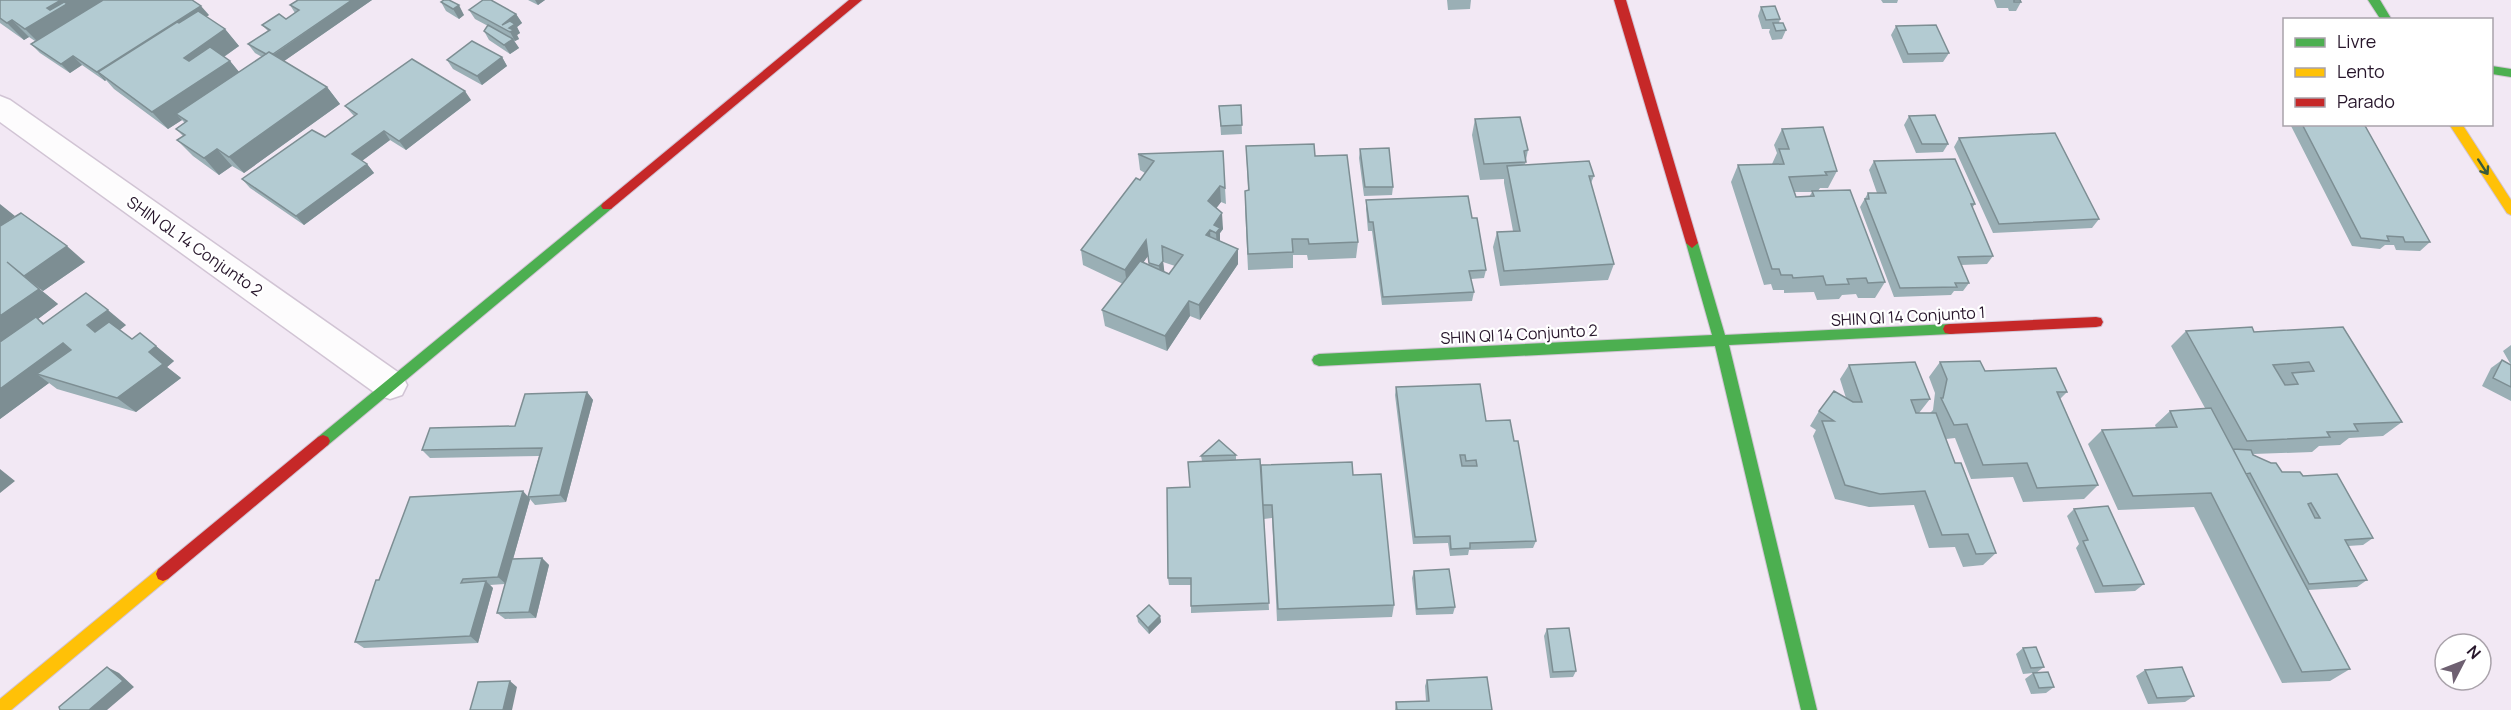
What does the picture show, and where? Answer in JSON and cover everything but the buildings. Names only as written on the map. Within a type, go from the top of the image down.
[{"type":"street","points":[[0,709],[856,0]]},
{"type":"street","points":[[1620,0],[1721,342],[1809,710]]},
{"type":"street","points":[[2374,0],[2386,18]]},
{"type":"street","points":[[2493,70],[2511,74]]},
{"type":"street","name":"SHIN QL 14 Conjunto 2","points":[[0,107],[390,385]]},
{"type":"street","points":[[2456,126],[2511,210]]},
{"type":"street","name":"SHIN QI 14 Conjunto 1","points":[[1721,342],[2096,322]]},
{"type":"street","name":"SHIN QI 14 Conjunto 2","points":[[1319,360],[1721,342]]},
{"type":"traffic: fast","points":[[2374,0],[2386,18]]},
{"type":"traffic: fast","points":[[2493,70],[2511,73]]},
{"type":"traffic: fast","points":[[323,441],[607,206]]},
{"type":"traffic: fast","points":[[1692,243],[1721,342],[1809,710]]},
{"type":"traffic: fast","points":[[1319,360],[1950,329]]},
{"type":"traffic: slow","points":[[2456,126],[2511,210]]},
{"type":"traffic: slow","points":[[0,709],[163,574]]},
{"type":"traffic: jam","points":[[607,206],[856,0]]},
{"type":"traffic: jam","points":[[1620,0],[1692,243]]},
{"type":"traffic: jam","points":[[1950,329],[2096,322]]},
{"type":"traffic: jam","points":[[163,574],[323,441]]}]
